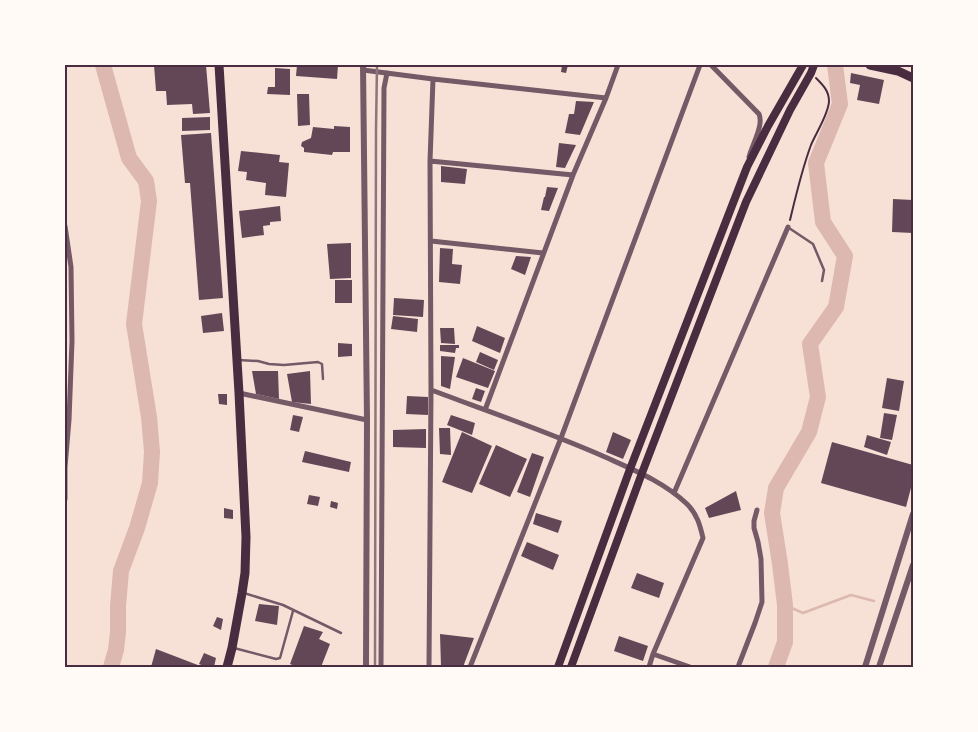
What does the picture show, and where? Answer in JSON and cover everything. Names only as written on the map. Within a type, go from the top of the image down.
[{"type":"main road","points":[[219,65],[246,537],[242,593],[228,667]]},
{"type":"main road","points":[[558,667],[630,469],[747,167],[803,65]]},
{"type":"main road","points":[[572,667],[642,473],[746,202],[814,65]]},
{"type":"main road","points":[[870,65],[898,71],[913,78]]},
{"type":"main road","points":[[579,610],[591,614]]},
{"type":"street","points":[[485,410],[573,175],[618,65]]},
{"type":"street","points":[[470,667],[561,438],[700,65]]},
{"type":"street","points":[[711,65],[761,118],[761,123],[751,147],[747,167]]},
{"type":"street","points":[[366,667],[368,420],[363,68],[433,79],[606,98]]},
{"type":"street","points":[[381,667],[384,88],[387,73]]},
{"type":"street","points":[[429,667],[430,161],[433,79]]},
{"type":"street","points":[[430,161],[573,175]]},
{"type":"street","points":[[65,226],[71,267],[72,341],[67,419],[65,499]]},
{"type":"street","points":[[674,494],[788,227]]},
{"type":"street","points":[[431,241],[543,253]]},
{"type":"street","points":[[65,339],[72,341]]},
{"type":"street","points":[[431,390],[561,438],[642,473],[688,505],[699,520],[703,538],[649,667]]},
{"type":"street","points":[[239,393],[368,420]]},
{"type":"street","points":[[738,667],[762,602],[761,559],[754,528],[757,510]]},
{"type":"street","points":[[865,667],[913,514]]},
{"type":"street","points":[[879,667],[913,565]]},
{"type":"street","points":[[882,613],[896,617]]},
{"type":"street","points":[[653,654],[690,667]]},
{"type":"lane","points":[[788,227],[813,244],[824,270],[822,281]]},
{"type":"lane","points":[[237,360],[284,365],[318,362],[322,364],[323,379]]},
{"type":"lane","points":[[242,593],[283,605],[341,633]]},
{"type":"lane","points":[[232,648],[276,659],[280,658],[293,610]]},
{"type":"path","points":[[788,227],[811,144],[829,103],[828,93],[824,85],[811,73]]},
{"type":"building","points":[[154,65],[206,65],[210,113],[193,114],[192,104],[167,105],[166,91],[156,91]]},
{"type":"building","points":[[297,65],[338,65],[337,79],[296,76]]},
{"type":"building","points":[[562,65],[568,65],[566,73],[561,72]]},
{"type":"building","points":[[275,68],[290,69],[290,95],[267,94],[268,87],[275,87]]},
{"type":"building","points":[[851,73],[884,80],[879,104],[857,100],[860,85],[850,83]]},
{"type":"building","points":[[297,94],[309,94],[310,125],[298,126]]},
{"type":"building","points":[[576,101],[594,102],[580,135],[565,133],[569,114],[574,114]]},
{"type":"building","points":[[210,117],[210,130],[182,131],[182,118]]},
{"type":"building","points":[[334,126],[350,127],[350,152],[333,152],[332,155],[304,152],[304,148],[301,146],[302,142],[311,138],[313,127],[334,129]]},
{"type":"building","points":[[211,133],[223,298],[199,300],[190,183],[185,183],[181,135]]},
{"type":"building","points":[[559,143],[576,145],[565,168],[556,167]]},
{"type":"building","points":[[241,151],[280,155],[279,162],[289,163],[286,197],[265,195],[266,183],[246,180],[247,172],[238,171]]},
{"type":"building","points":[[441,166],[467,169],[465,184],[441,182]]},
{"type":"building","points":[[547,187],[558,188],[549,211],[541,210]]},
{"type":"building","points":[[893,199],[913,200],[913,233],[892,232]]},
{"type":"building","points":[[280,206],[281,221],[270,222],[270,225],[263,226],[264,235],[242,238],[239,211]]},
{"type":"building","points":[[351,243],[351,278],[330,279],[327,244]]},
{"type":"building","points":[[440,248],[453,249],[452,264],[462,265],[460,284],[439,282]]},
{"type":"building","points":[[516,256],[531,257],[525,275],[511,269]]},
{"type":"building","points":[[335,280],[352,280],[352,303],[335,303]]},
{"type":"building","points":[[394,298],[424,300],[423,317],[393,315]]},
{"type":"building","points":[[222,313],[224,331],[203,333],[201,316]]},
{"type":"building","points":[[393,316],[418,319],[417,332],[391,329]]},
{"type":"building","points":[[477,326],[505,338],[500,353],[472,341]]},
{"type":"building","points":[[440,328],[454,328],[455,344],[441,343]]},
{"type":"building","points":[[338,343],[352,344],[352,356],[338,357]]},
{"type":"building","points":[[440,345],[459,345],[459,348],[456,348],[455,353],[440,351]]},
{"type":"building","points":[[480,352],[498,360],[494,370],[476,362]]},
{"type":"building","points":[[441,356],[455,357],[450,389],[441,386]]},
{"type":"building","points":[[463,358],[495,371],[488,388],[456,377]]},
{"type":"building","points":[[252,371],[278,371],[279,399],[256,394]]},
{"type":"building","points":[[310,371],[311,404],[292,402],[287,374]]},
{"type":"building","points":[[887,378],[904,381],[899,411],[882,408]]},
{"type":"building","points":[[476,388],[485,391],[481,402],[472,399]]},
{"type":"building","points":[[218,394],[227,394],[227,405],[219,404]]},
{"type":"building","points":[[407,396],[428,397],[428,415],[406,414]]},
{"type":"building","points":[[884,413],[897,415],[892,440],[880,438]]},
{"type":"building","points":[[293,415],[303,417],[299,432],[290,430]]},
{"type":"building","points":[[451,415],[475,423],[472,435],[447,425]]},
{"type":"building","points":[[439,428],[450,428],[451,455],[440,454]]},
{"type":"building","points":[[426,429],[426,448],[393,447],[393,430]]},
{"type":"building","points":[[462,432],[492,446],[472,493],[442,482]]},
{"type":"building","points":[[613,432],[631,440],[623,459],[606,452]]},
{"type":"building","points":[[867,435],[891,442],[887,455],[864,447]]},
{"type":"building","points":[[832,442],[913,465],[913,480],[906,507],[821,483]]},
{"type":"building","points":[[496,445],[527,459],[510,497],[479,484]]},
{"type":"building","points":[[305,451],[351,462],[349,472],[302,462]]},
{"type":"building","points":[[532,453],[544,457],[530,497],[517,492]]},
{"type":"building","points":[[736,491],[741,510],[709,518],[705,508]]},
{"type":"building","points":[[309,495],[320,497],[318,506],[307,504]]},
{"type":"building","points":[[331,501],[338,503],[337,509],[330,507]]},
{"type":"building","points":[[224,508],[233,510],[233,519],[224,518]]},
{"type":"building","points":[[536,513],[562,521],[558,533],[533,524]]},
{"type":"building","points":[[527,542],[559,555],[553,570],[521,556]]},
{"type":"building","points":[[637,573],[664,583],[659,598],[631,588]]},
{"type":"building","points":[[259,604],[279,606],[277,625],[255,621]]},
{"type":"building","points":[[217,617],[223,619],[221,630],[213,626]]},
{"type":"building","points":[[304,626],[323,632],[319,639],[330,644],[321,667],[297,667],[290,664]]},
{"type":"building","points":[[440,634],[474,638],[463,667],[441,667]]},
{"type":"building","points":[[619,636],[648,646],[643,661],[614,651]]},
{"type":"building","points":[[156,649],[203,667],[151,667]]},
{"type":"building","points":[[204,653],[216,658],[214,667],[206,667],[199,664]]},
{"type":"waterway","points":[[103,65],[129,158],[146,181],[149,201],[134,324],[149,417],[152,452],[150,483],[137,528],[121,571],[118,632],[116,650],[111,667]]},
{"type":"waterway","points":[[776,667],[785,642],[785,605],[772,513],[776,488],[809,432],[818,397],[810,344],[836,307],[845,256],[823,222],[816,163],[840,104],[835,65]]},
{"type":"waterway","points":[[785,605],[803,613],[851,595],[874,601]]},
{"type":"railway","points":[[375,667],[377,65]]}]
